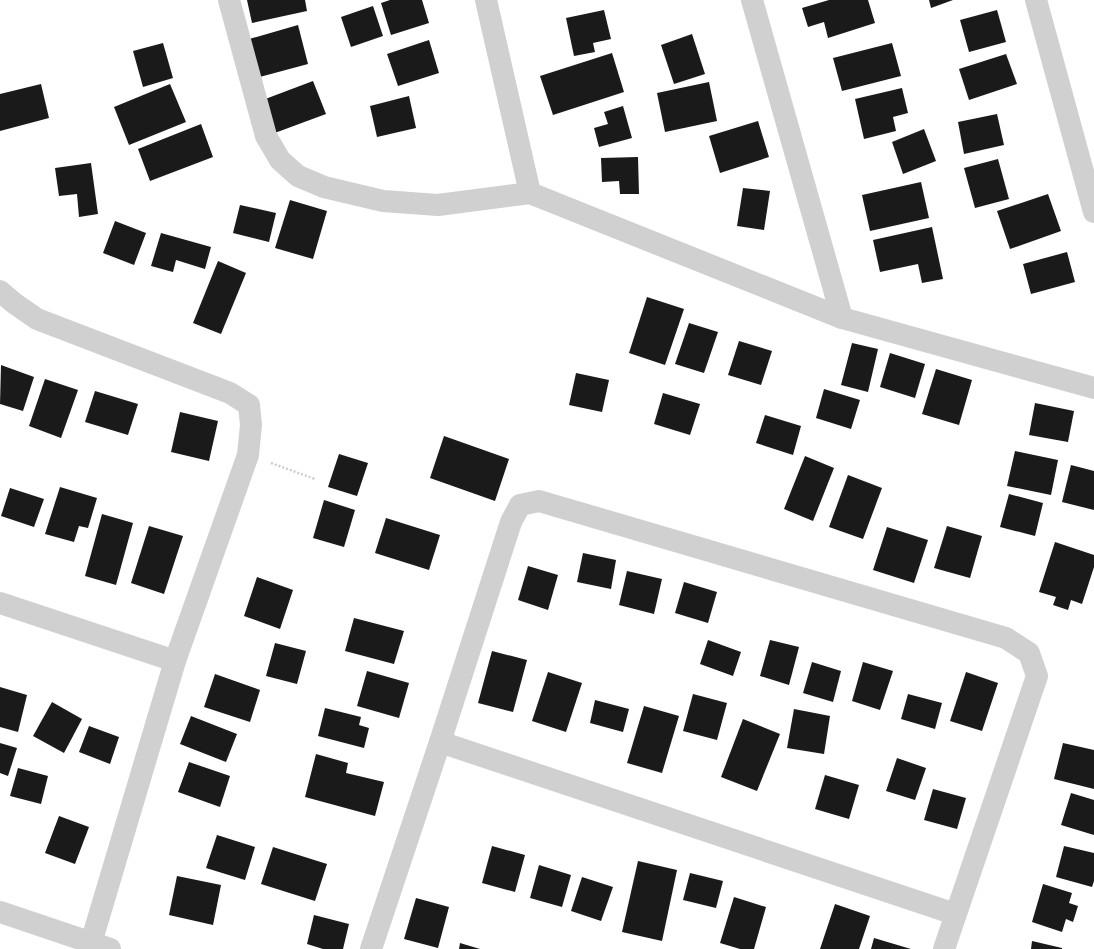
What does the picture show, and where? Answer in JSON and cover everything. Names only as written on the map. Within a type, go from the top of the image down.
[{"type":"street","points":[[229,0],[266,136],[280,160],[298,176],[324,188],[383,201],[438,205],[530,193],[842,318],[1094,388]]},
{"type":"street","points":[[486,0],[530,193]]},
{"type":"street","points":[[752,0],[842,318]]},
{"type":"street","points":[[1036,0],[1094,212]]},
{"type":"street","points":[[0,291],[14,303],[38,319],[230,393],[249,405],[251,426],[248,455],[175,661],[101,946],[0,912]]},
{"type":"street","points":[[371,949],[511,522],[520,504],[538,501],[1006,638],[1029,653],[1037,676],[944,949]]},
{"type":"street","points":[[0,604],[175,661]]},
{"type":"street","points":[[440,742],[955,914]]},
{"type":"path","points":[[248,455],[315,479]]},
{"type":"building","points":[[247,0],[305,0],[307,11],[252,23]]},
{"type":"building","points":[[390,0],[422,0],[429,23],[391,35],[381,3]]},
{"type":"building","points":[[829,0],[868,0],[875,23],[828,38],[824,22],[808,27],[802,8]]},
{"type":"building","points":[[929,0],[953,0],[931,8]]},
{"type":"building","points":[[373,6],[383,36],[351,47],[341,17]]},
{"type":"building","points":[[604,10],[611,39],[593,43],[595,52],[574,56],[566,18]]},
{"type":"building","points":[[997,10],[1006,42],[969,52],[960,20]]},
{"type":"building","points":[[298,25],[308,64],[256,78],[246,40]]},
{"type":"building","points":[[692,34],[705,74],[674,84],[661,45]]},
{"type":"building","points":[[429,40],[439,73],[398,86],[387,54]]},
{"type":"building","points":[[163,43],[173,78],[143,87],[133,51]]},
{"type":"building","points":[[892,43],[901,76],[842,91],[833,58]]},
{"type":"building","points":[[612,53],[624,92],[553,115],[540,76]]},
{"type":"building","points":[[1006,54],[1017,84],[969,100],[959,69]]},
{"type":"building","points":[[313,81],[326,114],[272,134],[260,101]]},
{"type":"building","points":[[709,82],[717,121],[665,132],[657,93]]},
{"type":"building","points":[[41,84],[49,118],[0,131],[0,94]]},
{"type":"building","points":[[170,84],[186,122],[129,145],[114,107]]},
{"type":"building","points":[[902,88],[908,113],[893,117],[896,131],[864,139],[855,99]]},
{"type":"building","points":[[409,96],[416,128],[377,137],[370,106]]},
{"type":"building","points":[[623,106],[632,138],[599,147],[594,128],[608,124],[604,112]]},
{"type":"building","points":[[997,114],[1004,145],[964,154],[958,122]]},
{"type":"building","points":[[758,121],[769,157],[720,173],[709,136]]},
{"type":"building","points":[[201,124],[213,157],[150,181],[138,149]]},
{"type":"building","points":[[924,129],[936,161],[903,174],[892,142]]},
{"type":"building","points":[[638,157],[639,194],[620,194],[619,181],[602,182],[601,158]]},
{"type":"building","points":[[998,159],[1009,199],[975,208],[964,168]]},
{"type":"building","points":[[91,163],[98,214],[79,217],[77,194],[59,196],[55,168]]},
{"type":"building","points":[[921,182],[929,218],[870,231],[862,195]]},
{"type":"building","points":[[743,188],[770,191],[764,230],[737,226]]},
{"type":"building","points":[[1048,194],[1061,231],[1010,249],[997,211]]},
{"type":"building","points":[[290,200],[327,211],[313,259],[275,248]]},
{"type":"building","points":[[240,205],[276,213],[269,242],[233,233]]},
{"type":"building","points":[[115,221],[146,233],[134,265],[103,253]]},
{"type":"building","points":[[932,227],[943,279],[922,283],[918,264],[880,272],[873,240]]},
{"type":"building","points":[[161,233],[211,247],[205,269],[176,260],[173,272],[151,266]]},
{"type":"building","points":[[1067,252],[1075,282],[1031,294],[1023,264]]},
{"type":"building","points":[[218,261],[246,273],[221,334],[193,323]]},
{"type":"building","points":[[647,297],[684,309],[665,365],[629,353]]},
{"type":"building","points":[[689,323],[718,332],[704,373],[675,364]]},
{"type":"building","points":[[739,341],[772,351],[761,385],[728,375]]},
{"type":"building","points":[[852,343],[878,349],[868,392],[841,385]]},
{"type":"building","points":[[890,353],[925,364],[915,398],[880,387]]},
{"type":"building","points":[[1,365],[34,377],[23,411],[0,404]]},
{"type":"building","points":[[936,369],[972,380],[959,425],[922,414]]},
{"type":"building","points":[[576,373],[609,380],[602,412],[569,405]]},
{"type":"building","points":[[45,379],[78,390],[61,438],[29,426]]},
{"type":"building","points":[[824,389],[860,400],[851,429],[816,418]]},
{"type":"building","points":[[95,391],[138,404],[128,435],[85,422]]},
{"type":"building","points":[[663,393],[700,404],[690,435],[654,424]]},
{"type":"building","points":[[1035,403],[1074,411],[1068,442],[1029,435]]},
{"type":"building","points":[[180,412],[218,421],[209,461],[171,452]]},
{"type":"building","points":[[765,415],[801,426],[793,455],[756,443]]},
{"type":"building","points":[[444,436],[509,459],[495,501],[430,478]]},
{"type":"building","points":[[1015,451],[1058,460],[1051,495],[1007,486]]},
{"type":"building","points":[[339,454],[368,463],[357,496],[328,487]]},
{"type":"building","points":[[805,456],[834,468],[813,521],[784,509]]},
{"type":"building","points":[[1071,465],[1094,471],[1094,510],[1062,502]]},
{"type":"building","points":[[848,475],[882,488],[863,539],[829,527]]},
{"type":"building","points":[[60,487],[97,498],[88,528],[79,526],[74,542],[45,534]]},
{"type":"building","points":[[10,488],[44,499],[34,527],[1,516]]},
{"type":"building","points":[[1009,494],[1043,503],[1035,536],[1000,527]]},
{"type":"building","points":[[324,500],[355,510],[344,547],[313,538]]},
{"type":"building","points":[[102,514],[133,523],[116,585],[85,576]]},
{"type":"building","points":[[386,518],[440,535],[429,570],[375,553]]},
{"type":"building","points":[[149,526],[183,536],[164,594],[131,583]]},
{"type":"building","points":[[947,526],[982,536],[970,578],[934,568]]},
{"type":"building","points":[[887,527],[928,540],[914,583],[873,570]]},
{"type":"building","points":[[1055,542],[1094,555],[1094,567],[1082,604],[1071,600],[1068,610],[1053,605],[1056,597],[1039,592]]},
{"type":"building","points":[[583,553],[616,560],[611,589],[577,582]]},
{"type":"building","points":[[528,566],[558,575],[548,610],[518,600]]},
{"type":"building","points":[[627,571],[662,579],[654,614],[619,605]]},
{"type":"building","points":[[257,577],[293,590],[280,629],[244,616]]},
{"type":"building","points":[[684,582],[717,592],[708,623],[675,613]]},
{"type":"building","points":[[354,618],[404,631],[394,664],[345,651]]},
{"type":"building","points":[[708,640],[741,652],[733,676],[700,664]]},
{"type":"building","points":[[770,640],[799,647],[789,685],[760,676]]},
{"type":"building","points":[[275,643],[306,651],[297,684],[266,676]]},
{"type":"building","points":[[492,651],[527,660],[513,712],[478,703]]},
{"type":"building","points":[[812,662],[841,671],[833,702],[803,693]]},
{"type":"building","points":[[863,662],[893,671],[880,710],[852,701]]},
{"type":"building","points":[[367,671],[409,683],[399,718],[357,706]]},
{"type":"building","points":[[548,672],[582,683],[566,732],[532,721]]},
{"type":"building","points":[[966,672],[998,683],[982,731],[950,721]]},
{"type":"building","points":[[215,674],[260,690],[250,722],[204,707]]},
{"type":"building","points":[[0,687],[27,695],[18,732],[0,727]]},
{"type":"building","points":[[693,694],[727,703],[717,740],[683,731]]},
{"type":"building","points":[[908,694],[942,703],[935,729],[901,719]]},
{"type":"building","points":[[595,700],[629,709],[623,732],[590,723]]},
{"type":"building","points":[[52,702],[82,719],[64,753],[33,736]]},
{"type":"building","points":[[644,706],[679,716],[662,773],[627,763]]},
{"type":"building","points":[[325,708],[361,717],[359,725],[369,728],[364,748],[318,736]]},
{"type":"building","points":[[794,709],[830,716],[824,754],[787,748]]},
{"type":"building","points":[[191,716],[237,734],[226,762],[180,744]]},
{"type":"building","points":[[743,719],[780,734],[757,791],[721,777]]},
{"type":"building","points":[[89,726],[119,737],[110,764],[79,752]]},
{"type":"building","points":[[0,743],[17,748],[8,776],[0,773]]},
{"type":"building","points":[[1063,743],[1094,750],[1094,789],[1054,779]]},
{"type":"building","points":[[316,754],[348,763],[346,773],[384,782],[375,816],[305,797]]},
{"type":"building","points":[[897,758],[926,768],[915,800],[886,791]]},
{"type":"building","points":[[189,762],[230,776],[220,807],[178,792]]},
{"type":"building","points":[[18,768],[48,776],[41,804],[10,796]]},
{"type":"building","points":[[825,775],[859,785],[849,819],[815,809]]},
{"type":"building","points":[[933,789],[966,798],[957,829],[924,820]]},
{"type":"building","points":[[1071,793],[1094,800],[1094,835],[1061,825]]},
{"type":"building","points":[[59,816],[89,827],[75,864],[45,853]]},
{"type":"building","points":[[217,835],[255,847],[245,880],[206,868]]},
{"type":"building","points":[[492,846],[525,855],[515,892],[482,883]]},
{"type":"building","points":[[1064,846],[1094,853],[1094,881],[1092,887],[1056,877]]},
{"type":"building","points":[[273,847],[327,864],[315,901],[261,884]]},
{"type":"building","points":[[638,861],[677,870],[662,941],[622,932]]},
{"type":"building","points":[[539,865],[571,875],[562,907],[530,898]]},
{"type":"building","points":[[690,873],[723,881],[716,908],[683,900]]},
{"type":"building","points":[[177,876],[221,885],[213,925],[169,915]]},
{"type":"building","points":[[582,877],[613,887],[601,921],[571,911]]},
{"type":"building","points":[[1043,884],[1072,893],[1069,903],[1078,906],[1073,922],[1066,919],[1062,932],[1032,922]]},
{"type":"building","points":[[734,897],[766,907],[754,949],[740,949],[720,943]]},
{"type":"building","points":[[416,898],[449,907],[438,948],[404,939]]},
{"type":"building","points":[[835,904],[870,916],[859,949],[820,949]]},
{"type":"building","points":[[314,915],[349,924],[343,949],[323,949],[307,944]]},
{"type":"building","points":[[874,938],[911,949],[871,949]]},
{"type":"building","points":[[1032,941],[1062,948],[1062,949],[1031,949]]},
{"type":"building","points":[[460,943],[480,949],[459,949]]}]
